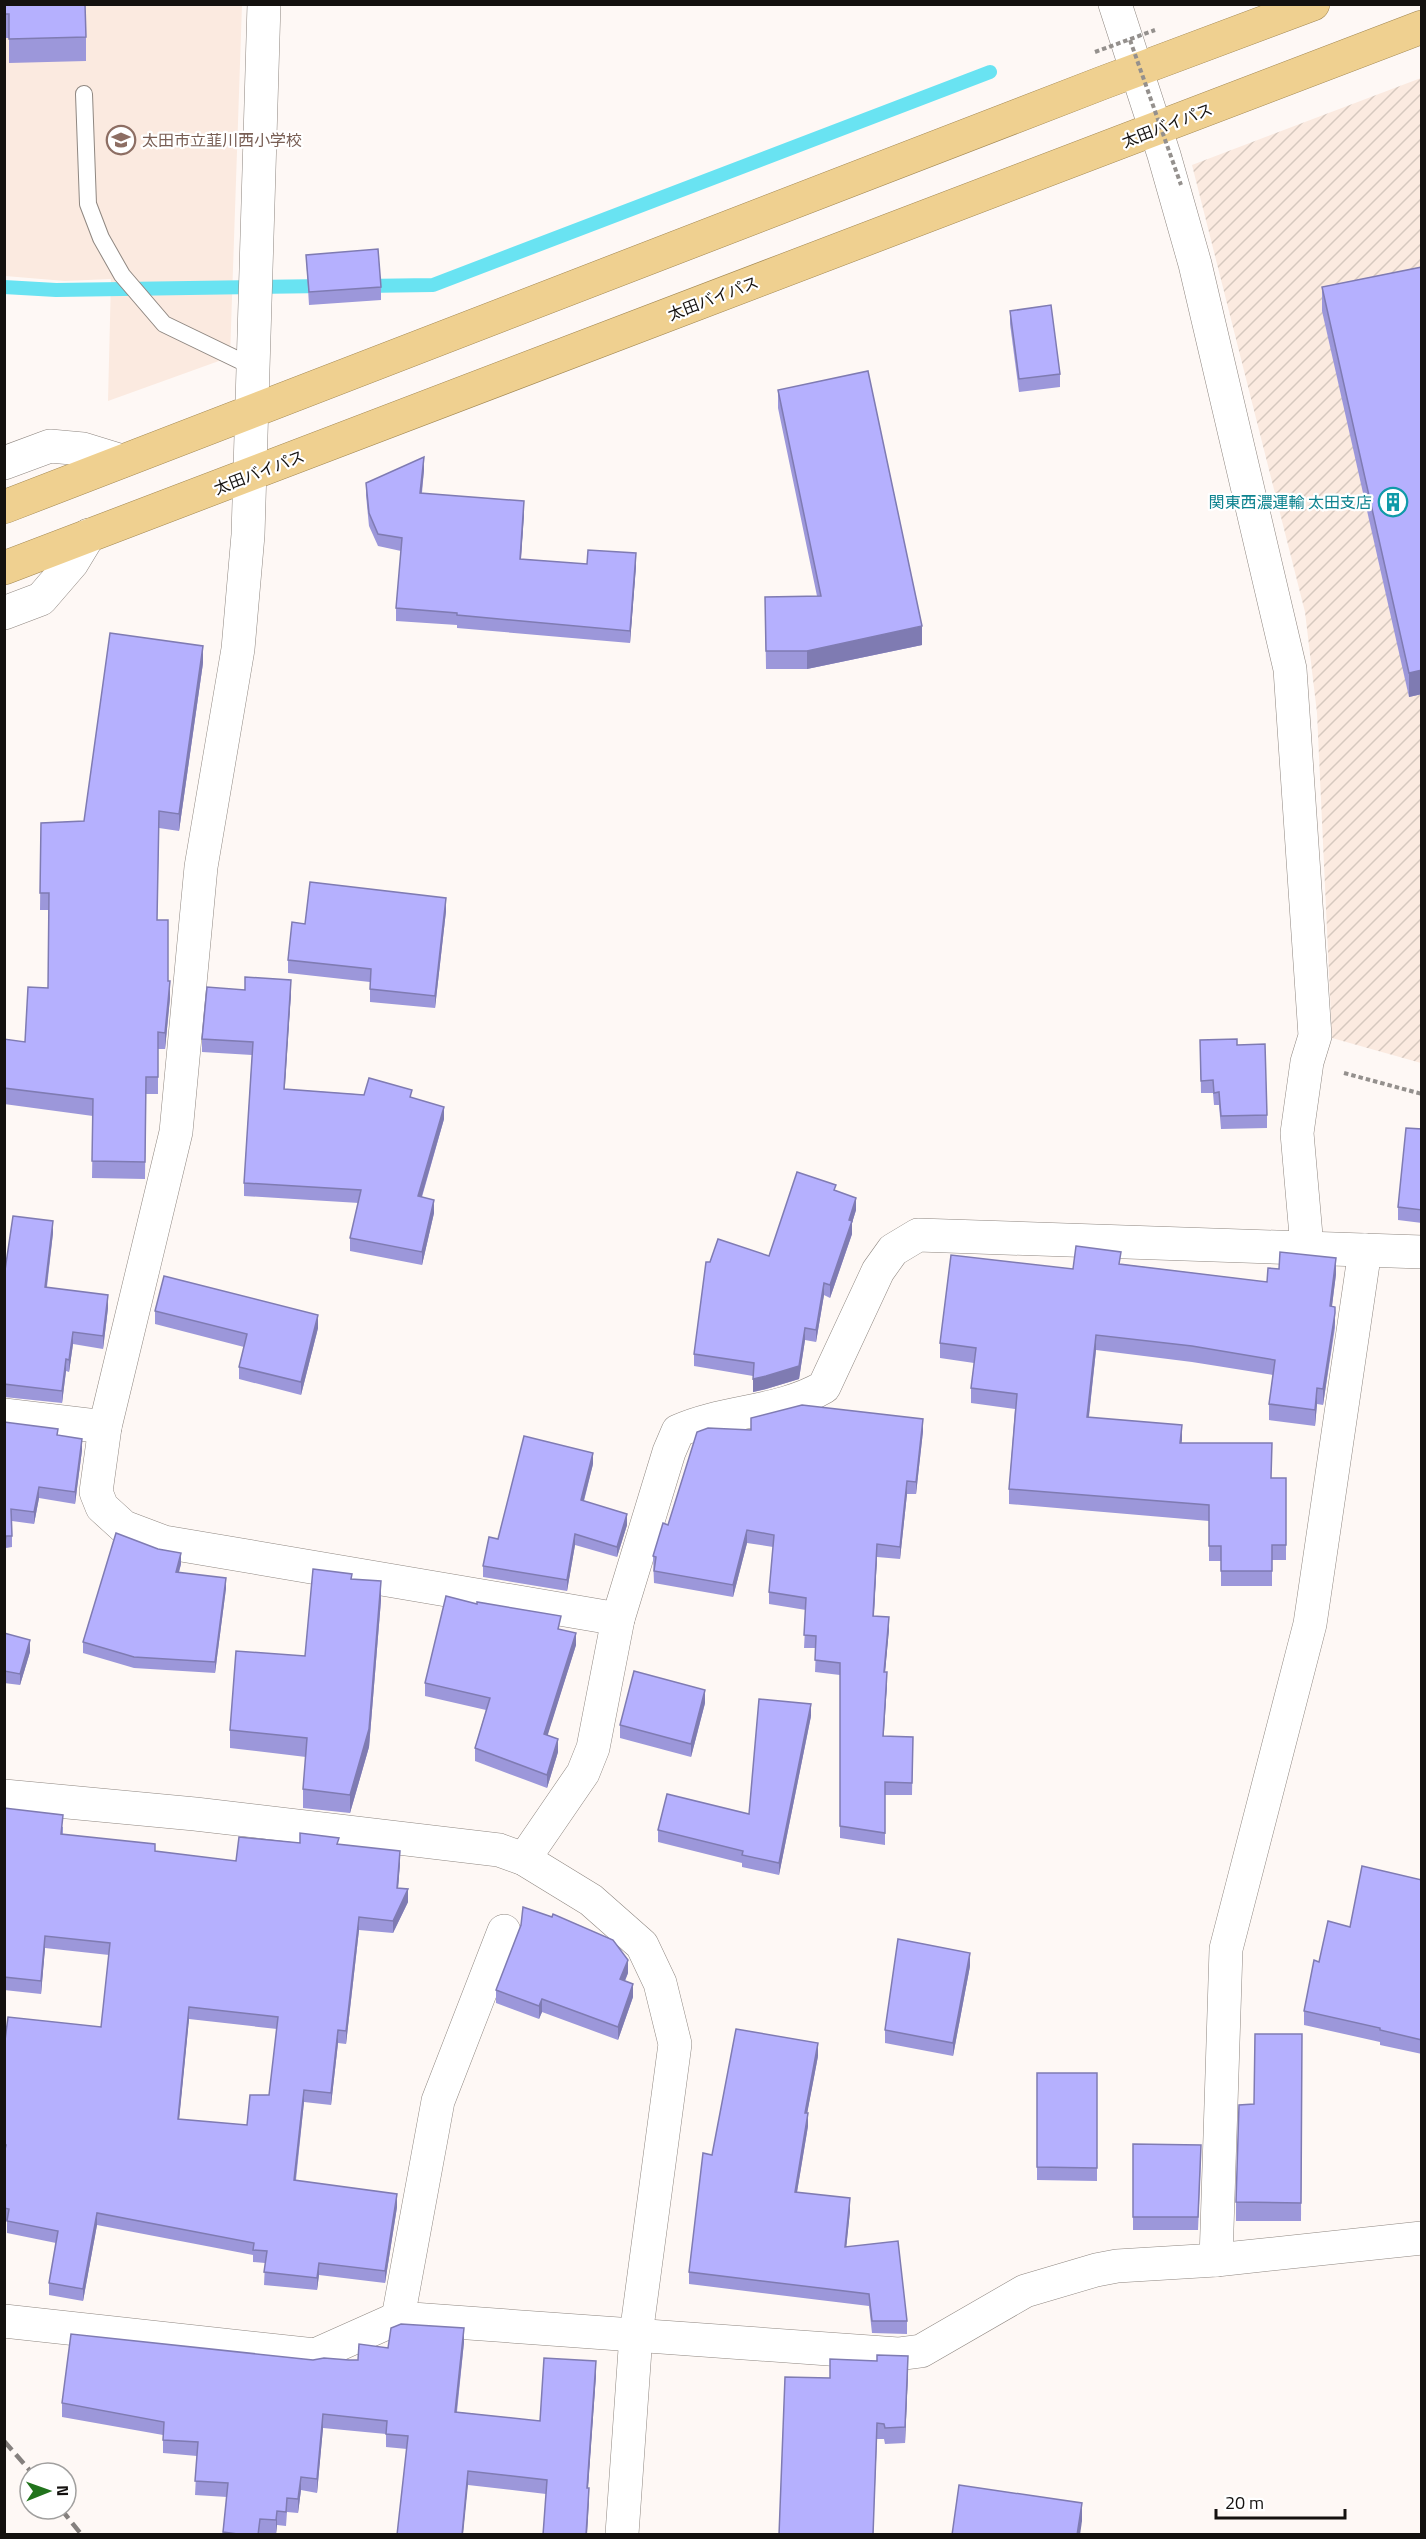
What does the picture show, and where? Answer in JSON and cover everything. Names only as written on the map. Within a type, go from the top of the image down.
[{"type":"highway","points":[[4,507],[1313,4]]},
{"type":"highway","name":"太田バイパス","points":[[4,568],[1422,27]]},
{"type":"street","points":[[264,4],[248,535],[238,649],[201,867],[176,1132],[105,1427],[96,1492],[102,1508],[124,1527],[164,1542],[618,1619]]},
{"type":"street","points":[[1115,4],[1156,129],[1195,264],[1290,669],[1315,1036],[1307,1062],[1297,1133],[1307,1247]]},
{"type":"street","points":[[4,463],[50,446],[83,449],[122,461]]},
{"type":"street","points":[[4,613],[41,599],[72,563],[89,535]]},
{"type":"street","points":[[524,1859],[583,1773],[593,1748],[618,1619],[669,1452],[678,1431],[697,1423],[806,1398],[824,1387],[878,1271],[894,1250],[918,1235],[1422,1252]]},
{"type":"street","points":[[1216,2260],[1226,1948],[1310,1624],[1365,1250]]},
{"type":"street","points":[[4,1415],[105,1427]]},
{"type":"street","points":[[4,1796],[195,1814],[499,1850],[524,1859],[591,1900],[642,1945],[660,1983],[675,2044],[636,2335],[622,2535]]},
{"type":"street","points":[[398,2318],[438,2101],[504,1931]]},
{"type":"street","points":[[4,2321],[315,2355],[398,2318],[898,2354],[921,2350],[1025,2290],[1096,2270],[1118,2266],[1216,2260],[1422,2238]]},
{"type":"lane","points":[[84,94],[88,204],[101,238],[122,275],[164,324],[253,367]]},
{"type":"path","points":[[1095,52],[1155,30]]},
{"type":"path","points":[[1130,40],[1181,185]]},
{"type":"path","points":[[1307,1062],[1422,1094]]},
{"type":"shaded area","name":"太田市立韮川西小学校","points":[[4,5],[242,5],[230,357],[108,401],[111,279],[65,281],[5,276]]},
{"type":"shaded area","points":[[1421,78],[1421,1063],[1332,1038],[1317,713],[1305,612],[1192,165]]},
{"type":"building","points":[[4,4],[85,4],[86,37],[9,39],[9,14],[4,14]]},
{"type":"building","points":[[378,249],[381,287],[309,292],[306,255]]},
{"type":"building","name":"関東西濃運輸 太田支店","points":[[1422,267],[1422,670],[1409,673],[1322,287]]},
{"type":"building","points":[[1051,305],[1060,374],[1019,379],[1010,311]]},
{"type":"building","points":[[868,371],[922,626],[807,651],[766,651],[765,597],[821,596],[778,390]]},
{"type":"building","points":[[424,457],[420,493],[524,501],[520,559],[587,564],[588,550],[636,553],[630,631],[396,608],[402,538],[378,534],[369,513],[366,483]]},
{"type":"building","points":[[110,633],[203,646],[179,814],[159,811],[157,920],[168,920],[168,981],[170,981],[165,1033],[158,1032],[158,1077],[146,1077],[145,1162],[92,1161],[93,1099],[4,1088],[4,1039],[25,1042],[28,987],[48,988],[49,893],[40,893],[41,823],[84,821]]},
{"type":"building","points":[[310,882],[446,898],[435,996],[370,989],[371,969],[288,960],[292,922],[305,924]]},
{"type":"building","points":[[245,977],[291,980],[284,1089],[364,1095],[369,1078],[412,1090],[410,1097],[444,1107],[418,1196],[434,1200],[422,1252],[350,1238],[361,1190],[244,1183],[253,1042],[202,1039],[207,987],[245,990]]},
{"type":"building","points":[[1237,1039],[1237,1045],[1265,1044],[1267,1115],[1221,1116],[1219,1092],[1214,1093],[1213,1080],[1201,1081],[1200,1040]]},
{"type":"building","points":[[1406,1128],[1422,1129],[1422,1210],[1398,1207]]},
{"type":"building","points":[[797,1172],[836,1185],[834,1190],[856,1198],[849,1220],[852,1221],[830,1285],[824,1283],[816,1330],[805,1328],[799,1366],[753,1379],[754,1363],[694,1354],[706,1262],[710,1262],[718,1239],[769,1256]]},
{"type":"building","points":[[13,1216],[53,1221],[45,1287],[108,1295],[103,1336],[73,1332],[69,1360],[66,1359],[62,1391],[4,1384],[4,1277]]},
{"type":"building","points":[[1076,1246],[1121,1252],[1119,1264],[1267,1282],[1268,1268],[1279,1269],[1280,1252],[1336,1258],[1330,1306],[1335,1307],[1335,1313],[1323,1389],[1317,1388],[1315,1410],[1269,1404],[1275,1360],[1192,1346],[1096,1335],[1087,1417],[1182,1425],[1180,1443],[1272,1443],[1271,1478],[1286,1478],[1286,1545],[1272,1545],[1272,1571],[1221,1571],[1221,1546],[1209,1546],[1209,1505],[1009,1489],[1017,1394],[971,1388],[976,1348],[940,1343],[951,1255],[1073,1269]]},
{"type":"building","points":[[164,1276],[318,1315],[301,1382],[239,1367],[247,1334],[155,1311]]},
{"type":"building","points":[[802,1405],[923,1419],[916,1482],[907,1481],[900,1547],[877,1544],[873,1616],[889,1617],[884,1672],[887,1672],[883,1736],[913,1737],[912,1783],[885,1782],[885,1833],[840,1826],[840,1663],[815,1660],[816,1636],[804,1635],[806,1598],[769,1592],[774,1535],[747,1530],[733,1585],[654,1571],[656,1557],[653,1556],[663,1523],[668,1525],[697,1432],[708,1428],[751,1430],[751,1418]]},
{"type":"building","points":[[4,1422],[58,1429],[57,1435],[82,1439],[75,1492],[39,1487],[34,1512],[11,1509],[12,1536],[6,1536],[4,1547]]},
{"type":"building","points":[[524,1436],[593,1453],[581,1500],[627,1514],[617,1547],[575,1534],[567,1580],[483,1566],[489,1537],[498,1539]]},
{"type":"building","points":[[116,1533],[158,1549],[181,1553],[176,1572],[226,1578],[215,1662],[134,1657],[83,1642]]},
{"type":"building","points":[[313,1569],[352,1574],[351,1579],[381,1581],[369,1729],[350,1795],[303,1789],[307,1738],[230,1730],[236,1651],[305,1656]]},
{"type":"building","points":[[446,1596],[477,1604],[477,1602],[561,1616],[558,1629],[576,1633],[544,1734],[558,1739],[547,1775],[475,1748],[490,1698],[425,1683]]},
{"type":"building","points":[[4,1633],[30,1640],[20,1674],[4,1671]]},
{"type":"building","points":[[634,1671],[705,1690],[691,1744],[620,1725]]},
{"type":"building","points":[[759,1699],[811,1704],[779,1863],[742,1855],[743,1851],[658,1830],[667,1794],[749,1814]]},
{"type":"building","points":[[4,1808],[63,1815],[61,1834],[155,1844],[155,1851],[236,1861],[239,1837],[300,1843],[300,1833],[339,1838],[337,1844],[400,1851],[397,1888],[408,1889],[393,1921],[359,1917],[346,2031],[338,2030],[331,2093],[304,2090],[294,2180],[397,2194],[385,2271],[319,2263],[317,2278],[264,2272],[267,2251],[253,2250],[254,2243],[97,2213],[83,2289],[49,2283],[58,2231],[7,2221],[9,2209],[4,2208],[6,2145],[4,2144],[4,2048],[8,2017],[101,2027],[110,1943],[45,1936],[41,1981],[4,1977]],"holes":[[[189,2007],[278,2017],[269,2095],[250,2095],[247,2125],[178,2119]]]},
{"type":"building","points":[[1362,1866],[1422,1880],[1422,2040],[1304,2011],[1314,1960],[1319,1962],[1328,1921],[1350,1927]]},
{"type":"building","points":[[523,1907],[552,1917],[553,1914],[613,1940],[628,1960],[620,1979],[633,1984],[618,2027],[542,1999],[539,2006],[496,1990],[521,1925]]},
{"type":"building","points":[[898,1939],[970,1953],[953,2043],[885,2030]]},
{"type":"building","points":[[736,2029],[818,2043],[805,2113],[808,2113],[795,2192],[850,2198],[845,2247],[898,2241],[907,2321],[872,2321],[869,2294],[689,2272],[703,2153],[712,2155]]},
{"type":"building","points":[[1255,2034],[1302,2034],[1301,2203],[1236,2202],[1239,2105],[1254,2104]]},
{"type":"building","points":[[1037,2073],[1097,2073],[1097,2168],[1037,2167]]},
{"type":"building","points":[[1133,2144],[1201,2145],[1198,2217],[1133,2217]]},
{"type":"building","points":[[401,2324],[464,2328],[455,2412],[540,2421],[544,2358],[596,2361],[586,2535],[543,2535],[547,2480],[468,2471],[462,2535],[397,2535],[408,2436],[386,2434],[387,2421],[323,2414],[317,2479],[301,2477],[298,2499],[287,2498],[286,2512],[277,2511],[276,2520],[260,2519],[258,2535],[223,2532],[228,2483],[195,2481],[198,2442],[163,2440],[164,2422],[62,2403],[71,2334],[313,2360],[324,2358],[358,2360],[359,2344],[388,2348],[391,2328]]},
{"type":"building","points":[[877,2355],[908,2356],[905,2427],[885,2428],[884,2424],[877,2423],[873,2535],[779,2535],[785,2377],[830,2378],[830,2359],[877,2361]]},
{"type":"building","points":[[959,2485],[1082,2503],[1077,2535],[952,2535]]},
{"type":"waterway","points":[[363,286],[433,285],[990,72]]},
{"type":"waterway","points":[[4,287],[56,290],[325,286]]},
{"type":"railway","points":[[4,2441],[22,2461]]},
{"type":"railway","points":[[71,2521],[81,2534]]},
{"type":"place","name":"太田市立韮川西小学校","points":[[121,140]]},
{"type":"place","name":"関東西濃運輸 太田支店","points":[[1393,502]]}]
